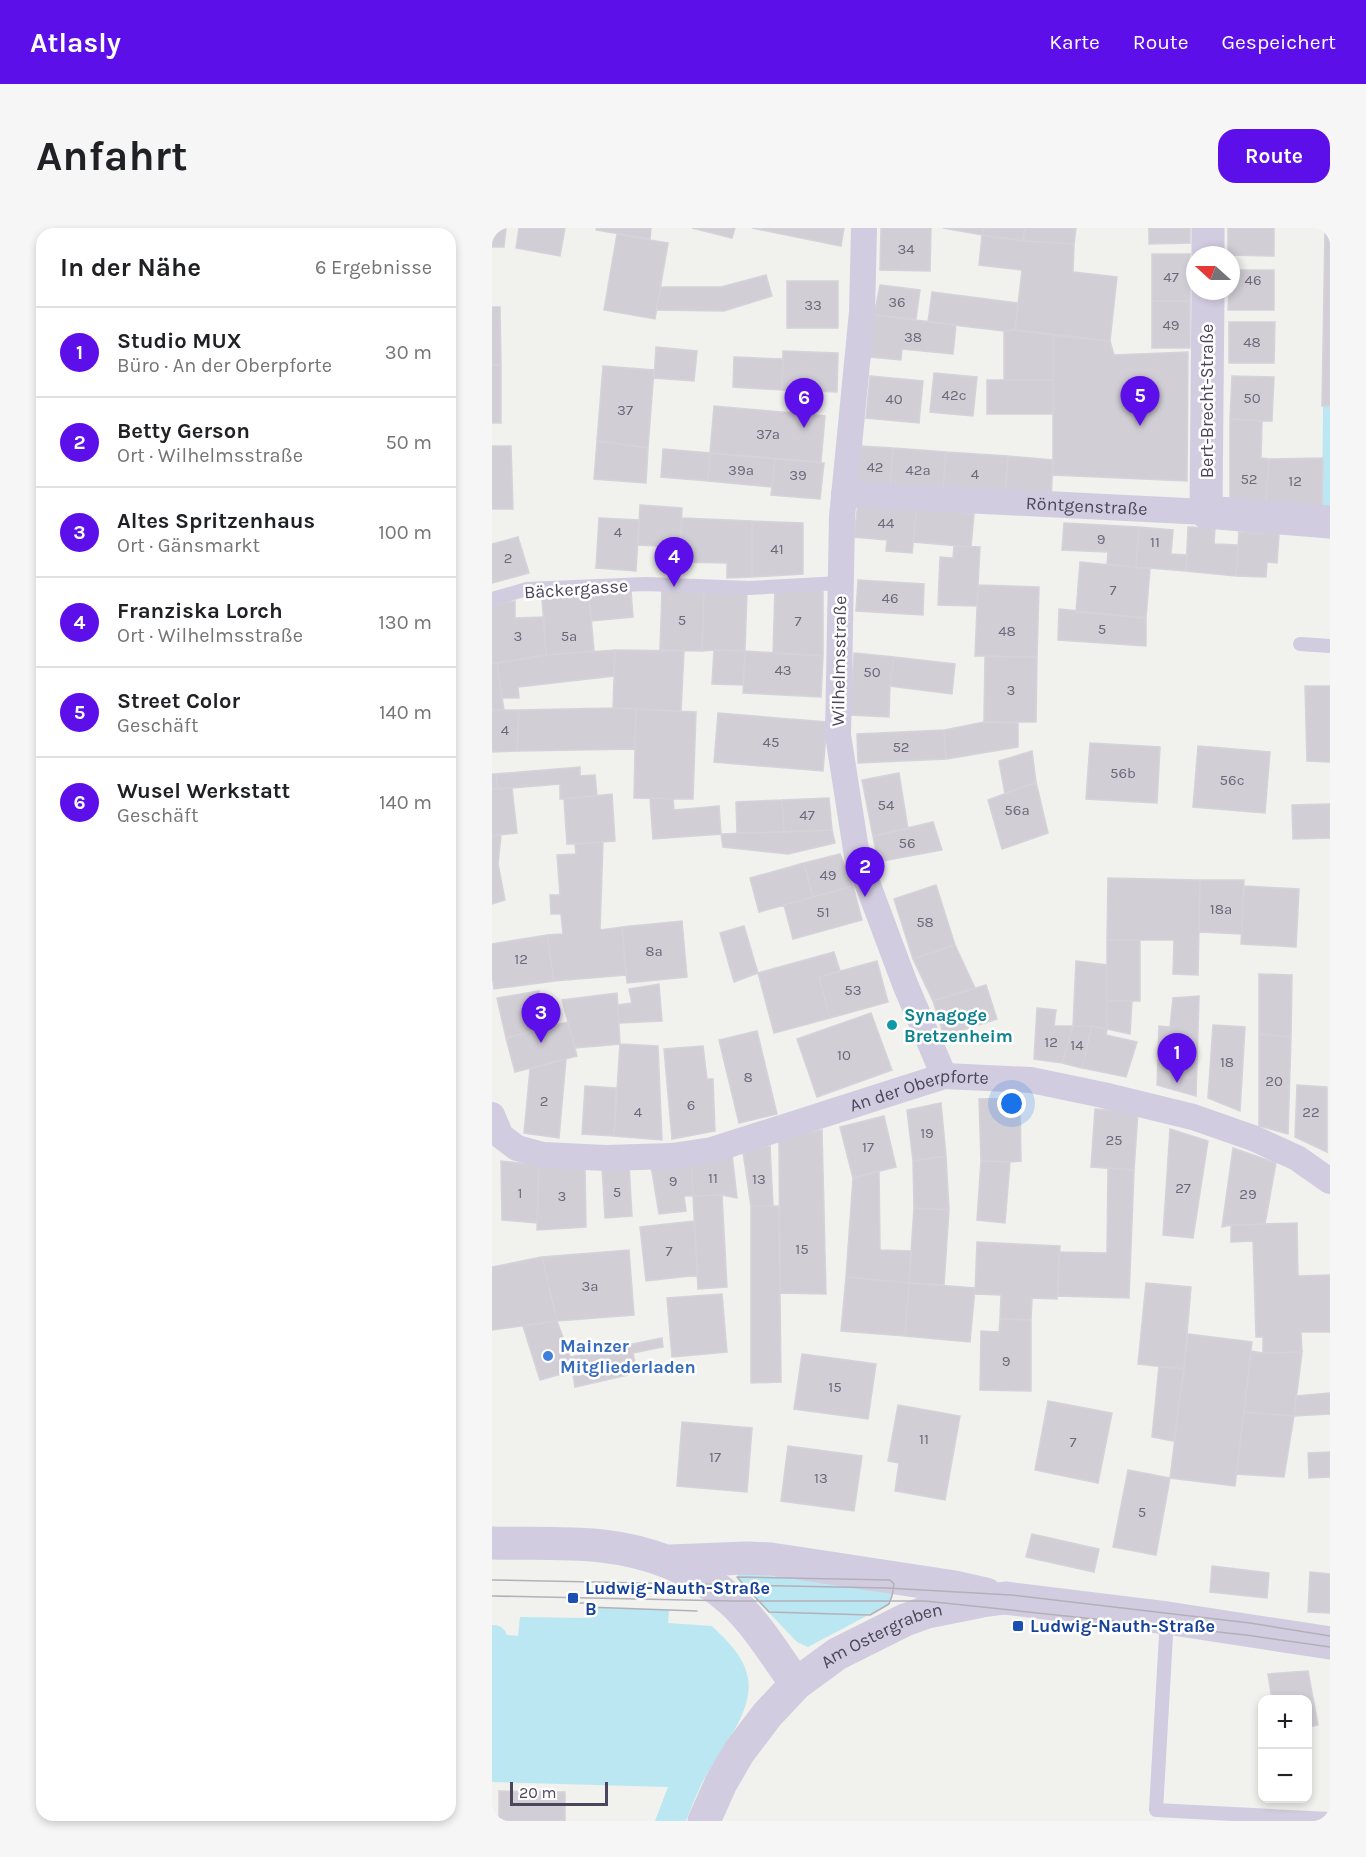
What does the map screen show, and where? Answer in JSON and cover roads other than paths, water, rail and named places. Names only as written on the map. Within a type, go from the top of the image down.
[{"type":"street","name":"Wilhelmsstraße","points":[[864,228],[862,312],[844,494],[838,735],[857,856],[904,984],[944,1076]]},
{"type":"street","points":[[1208,228],[1208,246]]},
{"type":"street","name":"Bert-Brecht-Straße","points":[[1206,512],[1208,300]]},
{"type":"street","name":"Röntgenstraße","points":[[844,494],[1206,512],[1330,522]]},
{"type":"street","name":"An der Oberpforte","points":[[496,1125],[517,1148],[543,1155],[606,1158],[672,1156],[712,1150],[944,1076],[1031,1080],[1193,1117],[1253,1138],[1297,1158],[1330,1180]]},
{"type":"street","points":[[492,1543],[603,1546],[664,1561],[691,1572],[732,1601],[754,1626],[796,1684]]},
{"type":"street","points":[[664,1561],[771,1559],[956,1587],[1005,1598]]},
{"type":"street","name":"Am Ostergraben","points":[[704,1821],[721,1783],[740,1752],[766,1715],[796,1684],[837,1654],[905,1620],[927,1612],[1005,1598],[1167,1618],[1330,1643]]},
{"type":"lane","name":"Bäckergasse","points":[[492,599],[527,589],[646,584],[757,588],[840,583]]},
{"type":"lane","points":[[1300,644],[1330,646]]},
{"type":"lane","points":[[1167,1618],[1156,1810],[1330,1819]]},
{"type":"tram line","points":[[737,1577],[890,1580],[894,1584],[889,1604],[870,1615],[769,1612],[737,1577]]},
{"type":"tram line","points":[[492,1580],[887,1588],[1011,1595],[1250,1623],[1330,1636]]},
{"type":"tram line","points":[[492,1596],[732,1601],[925,1601],[1246,1635],[1330,1647]]},
{"type":"tram line","points":[[572,1603],[585,1603],[586,1607],[697,1611]]},
{"type":"place","name":"Street Color","points":[[1140,426]]},
{"type":"place","name":"Wusel Werkstatt","points":[[804,428]]},
{"type":"place","name":"Franziska Lorch","points":[[674,587]]},
{"type":"place","name":"Betty Gerson","points":[[865,897]]},
{"type":"place","name":"Synagoge Bretzenheim","points":[[892,1025]]},
{"type":"place","name":"Altes Spritzenhaus","points":[[541,1043]]},
{"type":"place","name":"Studio MUX","points":[[1177,1083]]},
{"type":"place","name":"Mainzer Mitgliederladen","points":[[548,1356]]},
{"type":"place","name":"Ludwig-Nauth-Straße B","points":[[573,1598]]},
{"type":"place","name":"Ludwig-Nauth-Straße","points":[[1018,1626]]}]
